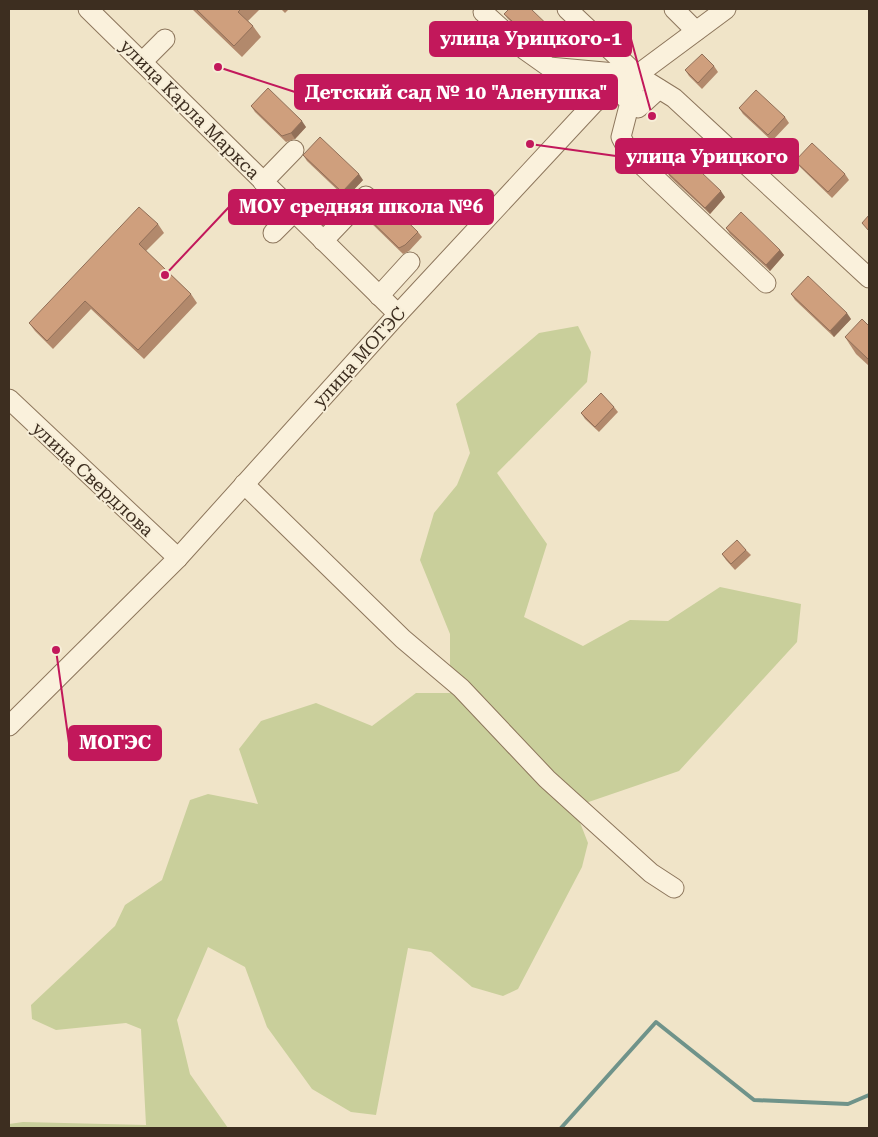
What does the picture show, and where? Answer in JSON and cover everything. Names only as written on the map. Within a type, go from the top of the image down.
[{"type":"street","name":"улица Карла Маркса","points":[[88,9],[398,314]]},
{"type":"street","points":[[486,9],[483,12],[518,44],[549,67],[637,75]]},
{"type":"street","points":[[567,9],[637,75],[674,98],[869,278]]},
{"type":"street","points":[[674,9],[696,31]]},
{"type":"street","name":"улица МОГЭС","points":[[9,726],[178,558],[398,314],[594,103],[622,95],[637,75],[726,9]]},
{"type":"street","points":[[142,62],[165,39]]},
{"type":"street","points":[[622,95],[638,108],[659,89]]},
{"type":"street","points":[[622,95],[620,137],[630,154],[766,283]]},
{"type":"street","points":[[263,182],[294,150]]},
{"type":"street","points":[[323,241],[366,196]]},
{"type":"street","points":[[273,233],[294,212]]},
{"type":"street","points":[[378,296],[410,262]]},
{"type":"street","name":"улица Свердлова","points":[[13,410],[178,558]]},
{"type":"street","points":[[244,484],[403,639],[461,688],[547,779],[651,873],[674,888]]},
{"type":"green space","points":[[578,326],[591,352],[587,382],[497,473],[547,544],[524,617],[583,646],[630,620],[668,621],[720,587],[801,604],[797,642],[679,771],[574,807],[588,843],[582,867],[518,989],[503,996],[472,987],[431,952],[408,948],[376,1115],[351,1112],[312,1089],[267,1027],[245,967],[208,947],[177,1020],[190,1074],[228,1128],[9,1128],[9,1124],[23,1122],[146,1125],[141,1029],[126,1023],[56,1030],[32,1019],[31,1005],[115,926],[125,905],[162,880],[190,800],[208,794],[258,804],[239,749],[261,721],[316,703],[372,726],[416,693],[450,693],[450,634],[420,560],[434,513],[457,485],[470,453],[456,404],[539,333]]},
{"type":"building","points":[[196,9],[241,9],[238,12],[253,26],[234,46]]},
{"type":"building","points":[[509,9],[531,9],[558,35],[546,48],[504,14]]},
{"type":"building","points":[[702,54],[714,66],[698,83],[685,70]]},
{"type":"building","points":[[268,88],[302,121],[291,133],[282,136],[251,106]]},
{"type":"building","points":[[756,90],[785,117],[768,135],[739,108]]},
{"type":"building","points":[[320,137],[359,174],[342,192],[303,155]]},
{"type":"building","points":[[812,143],[845,174],[828,192],[795,161]]},
{"type":"building","points":[[682,154],[721,191],[705,208],[666,171]]},
{"type":"building","points":[[379,194],[418,232],[405,245],[399,248],[362,212]]},
{"type":"building","points":[[139,207],[158,224],[139,244],[191,294],[138,350],[85,301],[47,341],[29,323]]},
{"type":"building","points":[[741,212],[780,250],[766,265],[726,228]]},
{"type":"building","points":[[869,215],[869,231],[862,223]]},
{"type":"building","points":[[808,276],[847,313],[830,331],[791,294]]},
{"type":"building","points":[[862,319],[869,326],[869,360],[845,337]]},
{"type":"building","points":[[601,393],[614,407],[595,427],[581,413]]},
{"type":"building","points":[[737,540],[746,550],[731,564],[722,554]]},
{"type":"waterway","points":[[561,1128],[656,1022],[754,1100],[848,1104],[869,1095]]},
{"type":"place","name":"Детский сад № 10 \"Аленушка\"","points":[[218,67]]},
{"type":"place","name":"улица Урицкого-1","points":[[652,116]]},
{"type":"place","name":"улица Урицкого","points":[[530,144]]},
{"type":"place","name":"МОУ средняя школа №6","points":[[165,275]]},
{"type":"place","name":"МОГЭС","points":[[56,650]]}]
